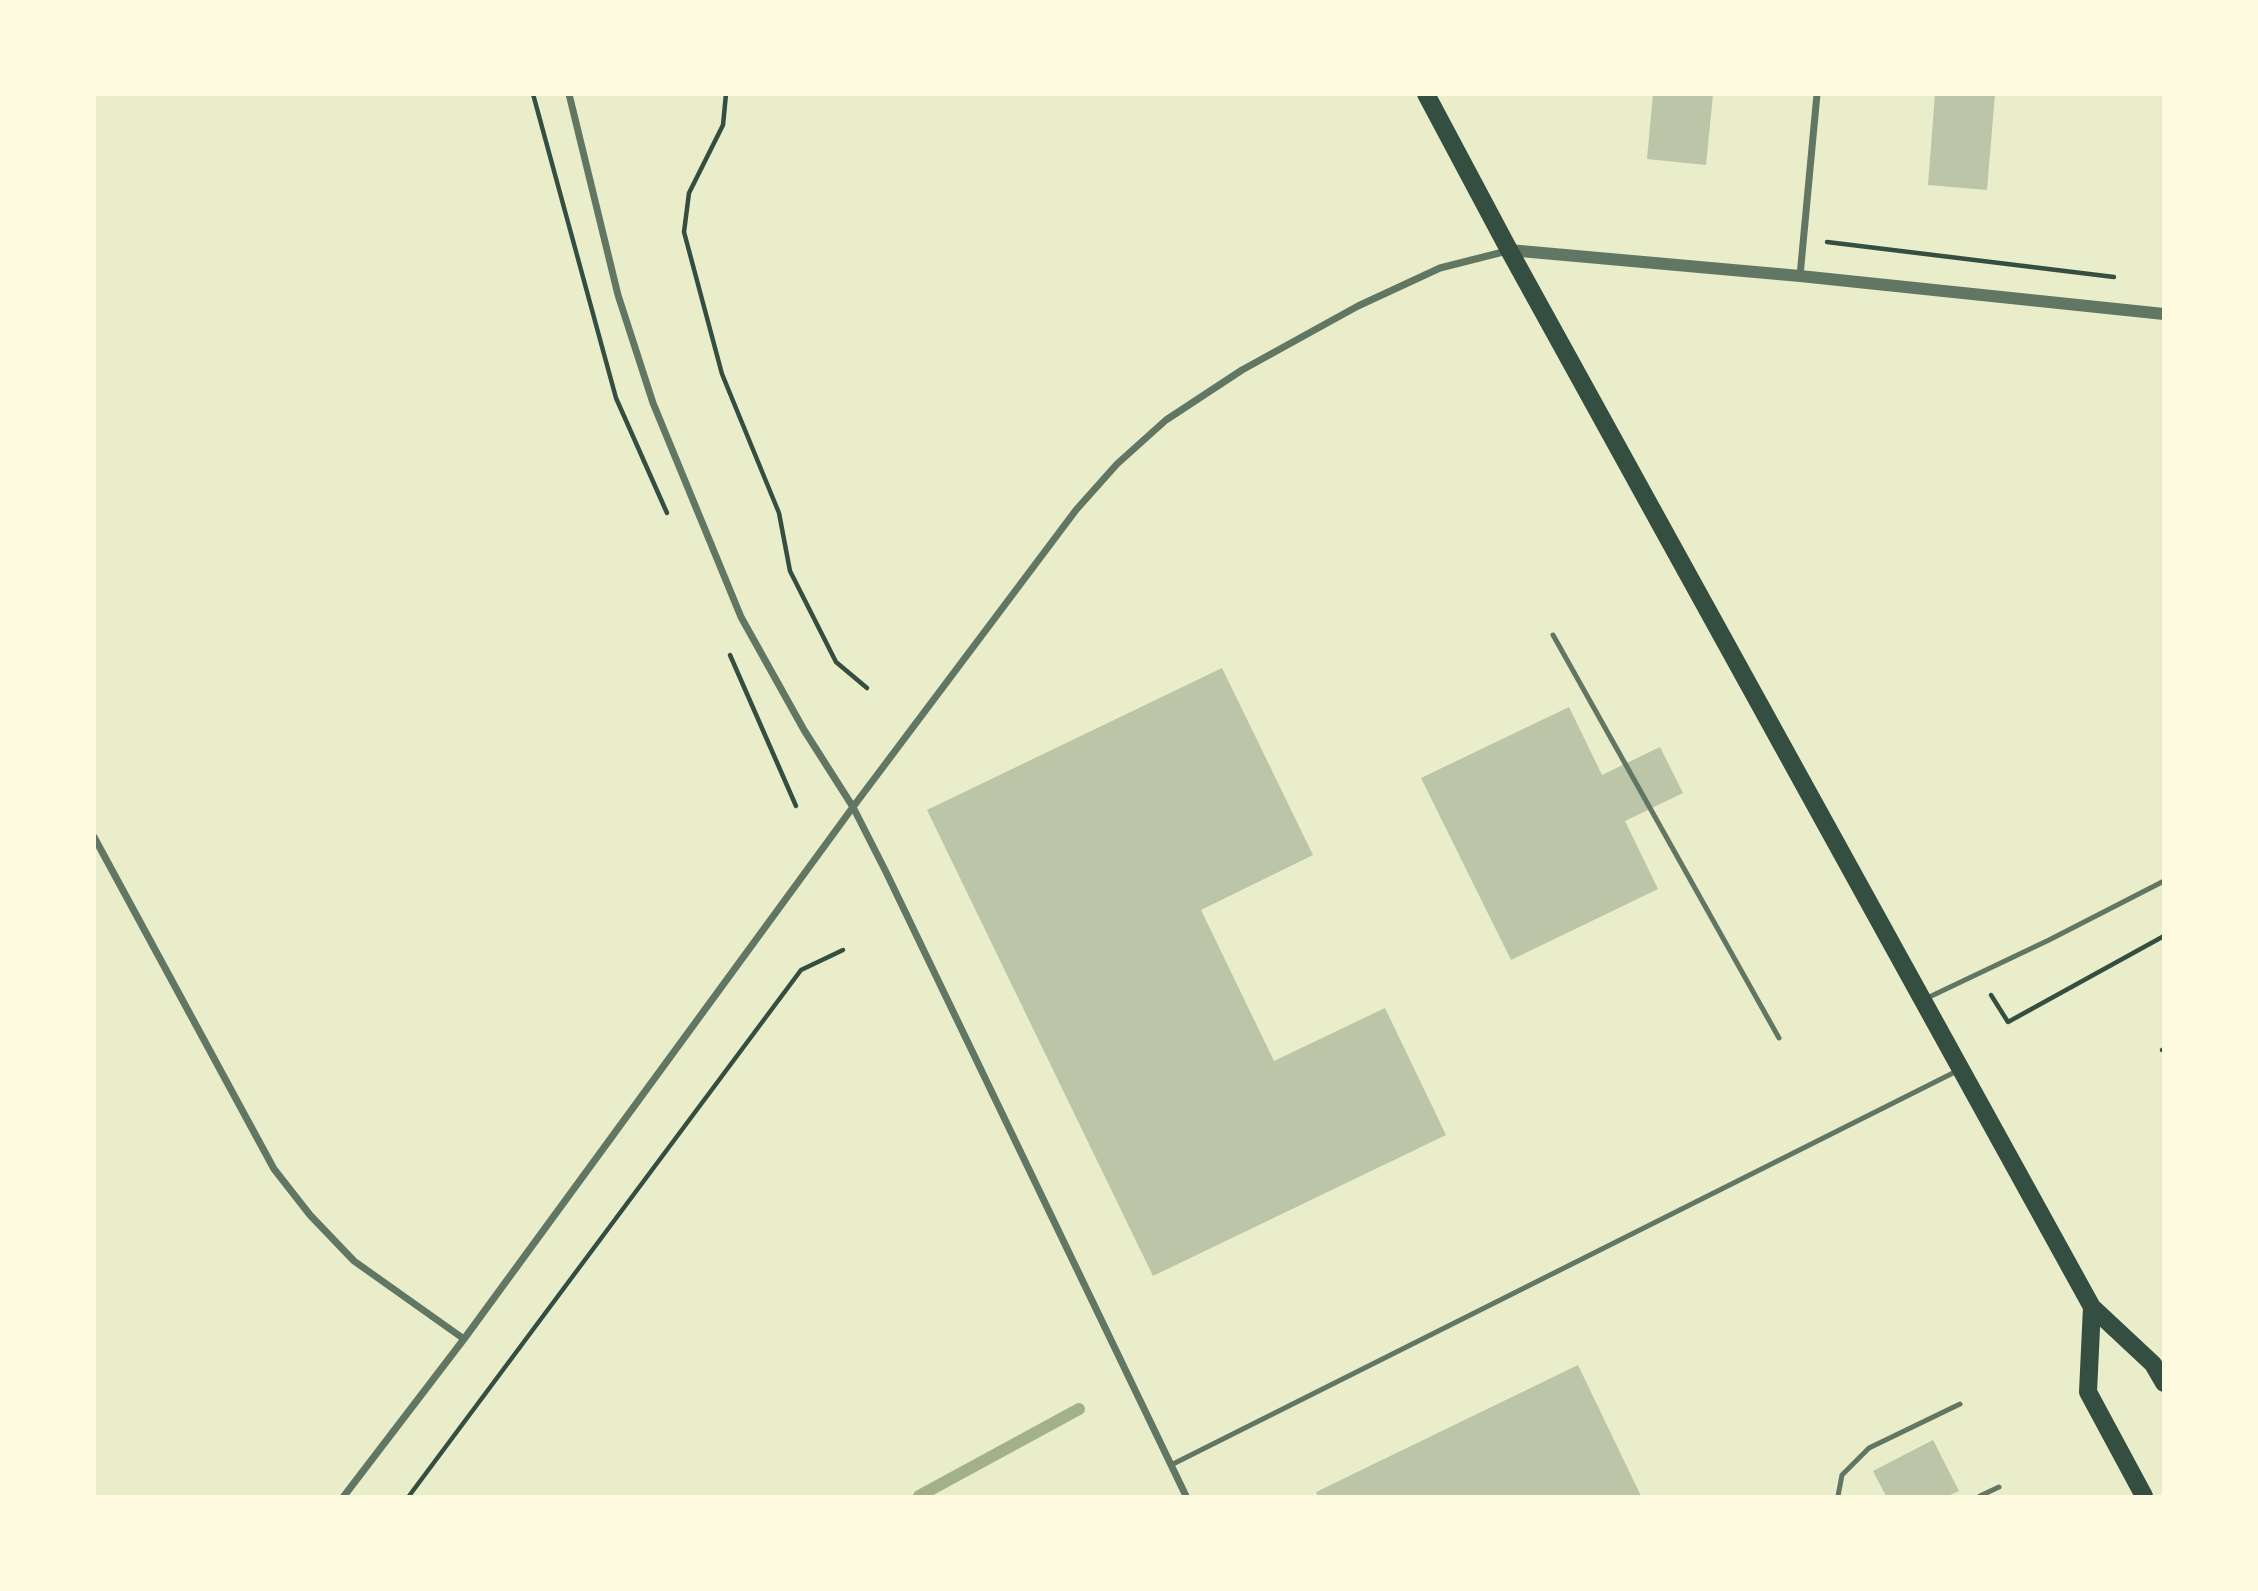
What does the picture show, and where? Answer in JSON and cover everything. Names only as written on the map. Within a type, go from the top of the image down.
[{"type":"main road","points":[[1426,94],[1509,250],[2092,1307],[2153,1364],[2164,1383]]},
{"type":"main road","points":[[2092,1307],[2088,1392],[2144,1496]]},
{"type":"street","points":[[569,94],[618,295],[653,403],[741,617],[804,730],[853,807],[887,872],[1186,1496]]},
{"type":"street","points":[[1800,276],[1817,94]]},
{"type":"street","points":[[344,1496],[464,1339],[853,807],[1076,510],[1130,450],[1202,394],[1359,306],[1440,268],[1509,250],[1800,276],[2164,314]]},
{"type":"street","points":[[94,837],[274,1169],[310,1215],[354,1261],[464,1339]]},
{"type":"lane","points":[[1553,635],[1779,1038]]},
{"type":"lane","points":[[1922,1000],[2164,881]]},
{"type":"lane","points":[[1171,1465],[1961,1069]]},
{"type":"lane","points":[[1839,1496],[1842,1475],[1869,1448],[1960,1404]]},
{"type":"lane","points":[[1980,1496],[1999,1487]]},
{"type":"path","points":[[726,94],[723,125],[689,193],[684,232],[722,374],[779,513],[790,571],[836,662],[867,688]]},
{"type":"path","points":[[1803,239],[2122,278]]},
{"type":"path","points":[[1978,974],[2008,1022],[2164,936]]},
{"type":"path","points":[[409,1496],[801,970],[843,950]]},
{"type":"building","points":[[1653,94],[1713,94],[1706,165],[1647,159]]},
{"type":"building","points":[[1935,94],[1995,94],[1987,190],[1928,185]]},
{"type":"building","points":[[1222,668],[1313,855],[1201,910],[1274,1061],[1385,1008],[1446,1135],[1153,1276],[927,810]]},
{"type":"building","points":[[1569,707],[1602,775],[1660,747],[1683,793],[1625,821],[1658,889],[1511,960],[1421,778]]},
{"type":"building","points":[[1578,1365],[1641,1496],[1318,1496],[1316,1492]]},
{"type":"building","points":[[1933,1440],[1959,1491],[1948,1496],[1886,1496],[1873,1471]]},
{"type":"waterway","points":[[919,1496],[1079,1409]]}]
